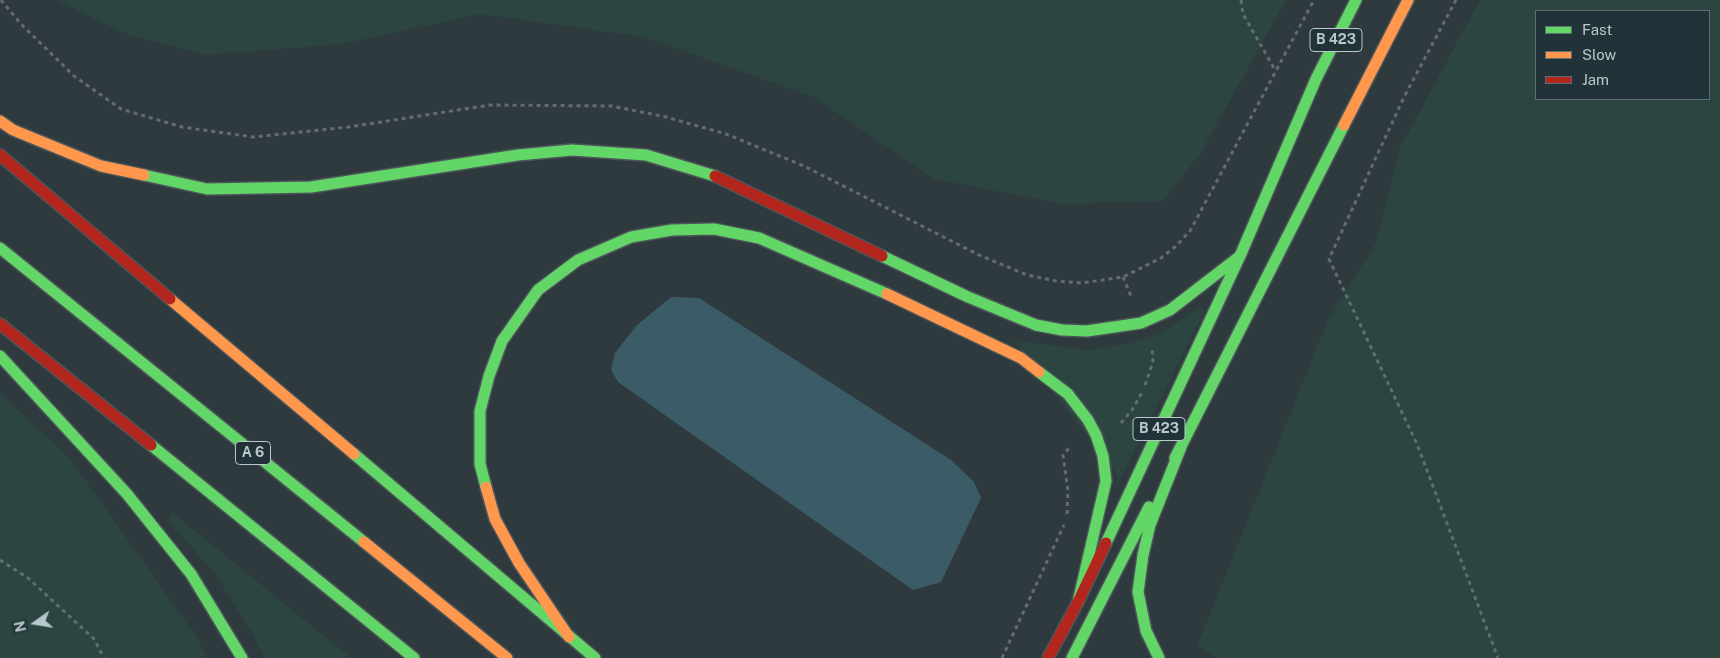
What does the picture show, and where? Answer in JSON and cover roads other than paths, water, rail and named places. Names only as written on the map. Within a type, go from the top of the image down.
[{"type":"main road","name":"B 423","points":[[1048,658],[1078,602],[1240,256],[1316,79],[1356,0]]},
{"type":"main road","points":[[1072,658],[1408,0]]},
{"type":"main road","points":[[0,122],[13,130],[101,166],[207,189],[311,187],[518,155],[572,150],[646,156],[710,174],[968,297],[1036,325],[1062,330],[1087,331],[1141,322],[1170,310],[1240,256]]},
{"type":"main road","points":[[0,156],[595,658]]},
{"type":"main road","points":[[569,637],[519,563],[495,519],[480,464],[480,410],[502,341],[538,290],[578,260],[631,237],[672,230],[714,229],[759,238],[907,303],[1021,358],[1068,394],[1088,420],[1096,435],[1103,456],[1106,481],[1078,602]]},
{"type":"main road","name":"A 6","points":[[0,248],[507,658]]},
{"type":"main road","points":[[0,324],[414,658]]},
{"type":"main road","points":[[0,356],[126,494],[191,574],[242,658]]},
{"type":"main road","points":[[1159,658],[1146,631],[1138,592],[1143,555],[1150,525],[1185,437]]},
{"type":"water","points":[[671,297],[699,298],[951,460],[974,482],[981,498],[941,582],[913,590],[618,382],[611,370],[615,353],[637,325]]}]
